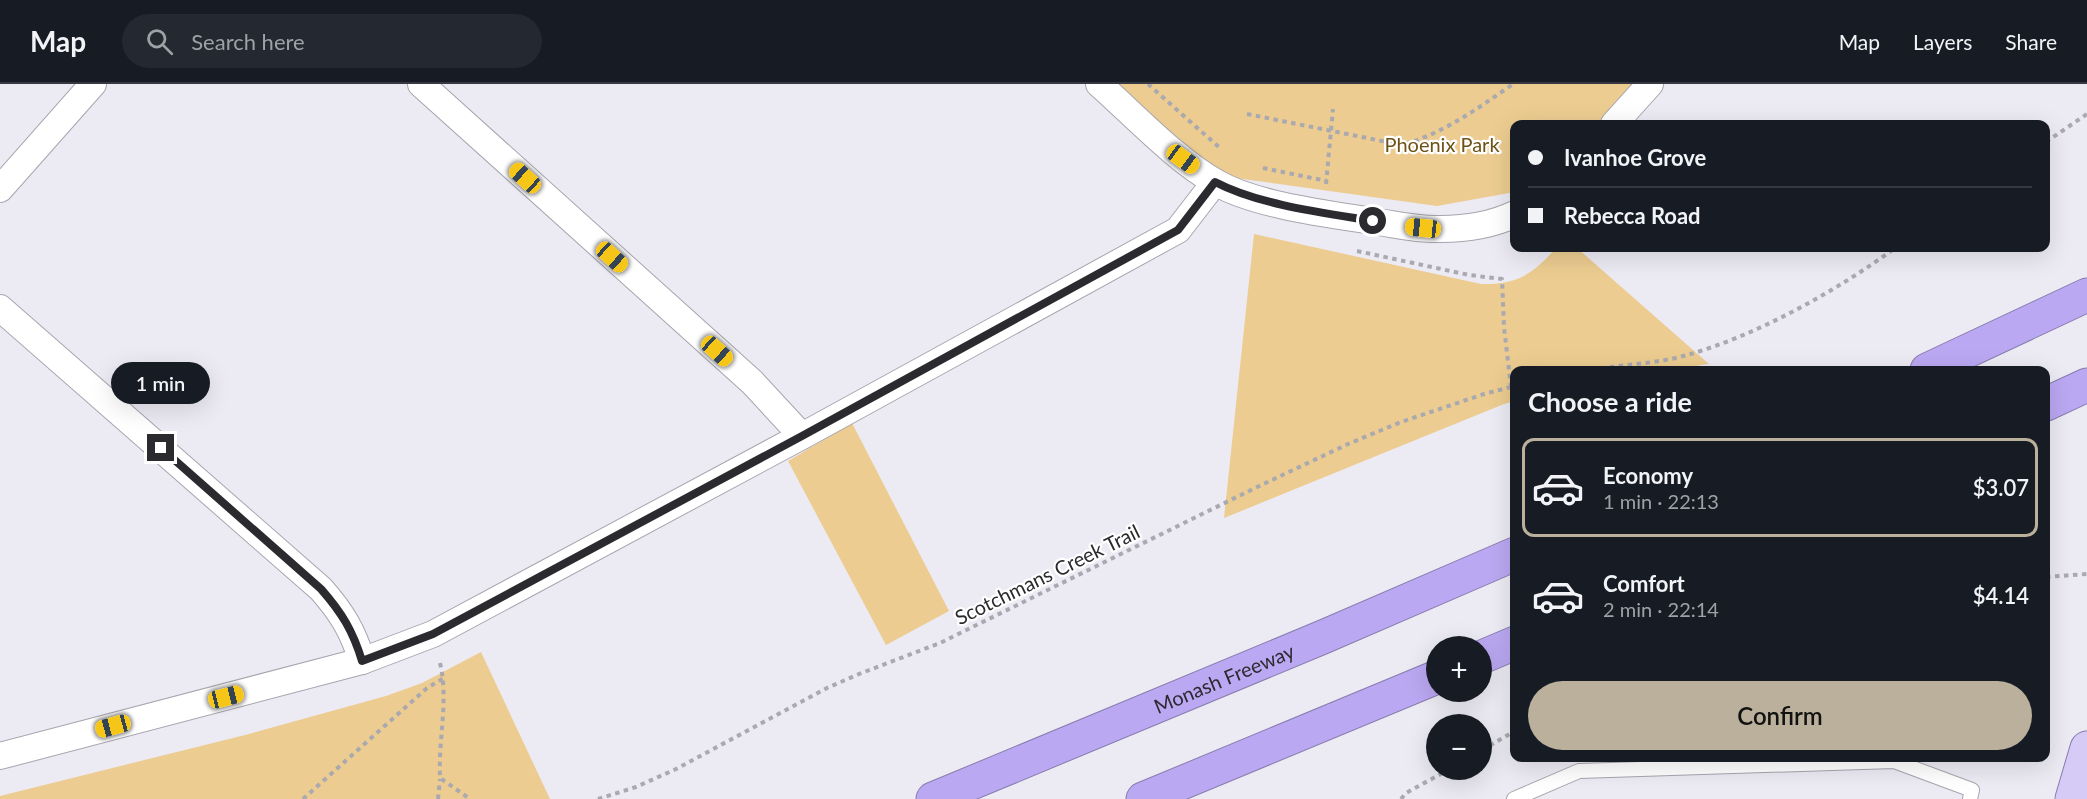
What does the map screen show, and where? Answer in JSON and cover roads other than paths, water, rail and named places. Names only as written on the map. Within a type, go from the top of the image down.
[{"type":"highway","points":[[1936,366],[2087,296]]},
{"type":"highway","points":[[2050,402],[2087,385]]},
{"type":"highway","name":"Monash Freeway","points":[[933,799],[1323,637],[1510,556]]},
{"type":"highway","points":[[1492,653],[1510,645]]},
{"type":"highway","points":[[1143,799],[1426,682]]},
{"type":"main road","points":[[2072,799],[2087,748]]},
{"type":"street","points":[[0,189],[93,84]]},
{"type":"street","points":[[421,84],[752,382],[802,436]]},
{"type":"street","points":[[1099,84],[1183,159],[1215,182],[1239,193],[1264,200],[1408,227],[1437,230],[1491,223],[1510,216]]},
{"type":"street","points":[[1618,120],[1650,84]]},
{"type":"street","points":[[0,756],[362,661],[433,634],[802,436],[1178,230],[1215,182]]},
{"type":"street","points":[[0,308],[321,589],[342,614],[355,636],[362,661]]},
{"type":"lane","points":[[1514,799],[1579,771],[1862,762]]},
{"type":"lane","points":[[1897,762],[1972,790],[1970,799]]},
{"type":"park label","name":"Phoenix Park","points":[[1442,144]]}]
